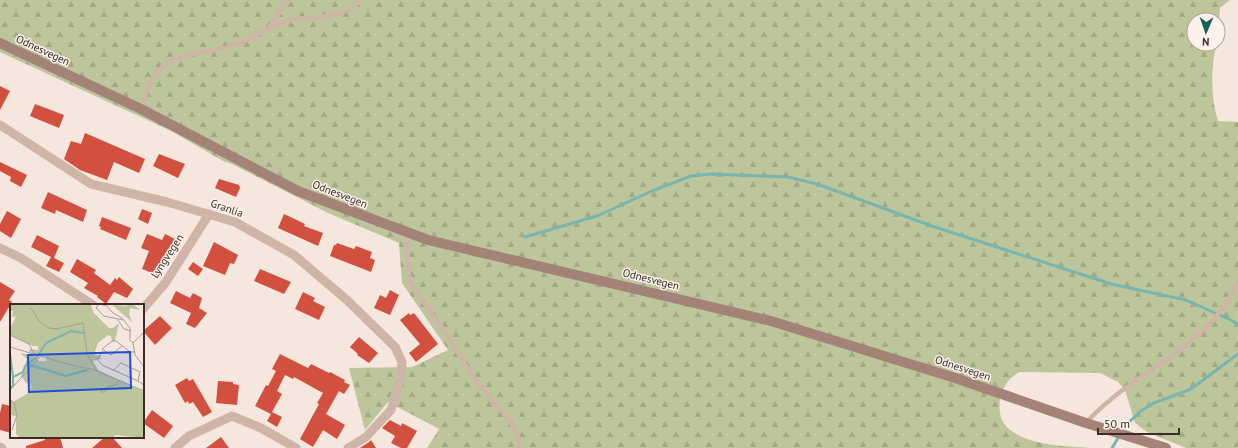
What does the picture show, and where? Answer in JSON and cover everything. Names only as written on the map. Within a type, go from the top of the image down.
[{"type":"main road","name":"Odnesvegen","points":[[0,43],[141,109],[298,191],[428,240],[771,320],[952,377],[1153,446],[1166,448]]},
{"type":"street","name":"Granlia","points":[[0,125],[91,184],[167,202],[235,222],[294,255],[347,300],[395,347],[402,362],[391,410],[366,437],[348,448]]},
{"type":"street","name":"Lyngvegen","points":[[144,308],[166,282],[209,214]]},
{"type":"street","points":[[0,248],[21,258],[91,304]]},
{"type":"street","points":[[175,448],[189,436],[232,416],[261,428],[296,448]]},
{"type":"lane","points":[[270,26],[288,0]]},
{"type":"lane","points":[[141,109],[153,78],[169,61],[236,45],[270,26],[288,21],[334,15],[347,11],[361,0]]},
{"type":"lane","points":[[406,232],[408,276],[411,284],[452,342],[472,376],[511,422],[518,438],[519,448]]},
{"type":"lane","points":[[1086,423],[1101,406],[1175,352],[1206,327],[1218,315],[1238,284]]},
{"type":"green space","points":[[0,0],[1230,0],[1220,8],[1220,12],[1186,12],[1186,52],[1215,52],[1212,82],[1218,121],[1238,122],[1238,448],[1186,448],[1147,432],[1135,423],[1125,390],[1118,382],[1100,373],[1020,372],[1013,376],[1007,383],[1000,398],[1000,408],[1003,422],[1013,432],[1022,437],[1044,444],[1090,448],[427,448],[439,429],[388,402],[365,430],[349,368],[412,367],[448,350],[402,283],[399,243],[328,213],[232,164],[223,161],[171,131],[0,52]]},
{"type":"building","points":[[0,86],[10,91],[0,110]]},
{"type":"building","points":[[35,104],[64,115],[59,128],[30,116]]},
{"type":"building","points":[[85,133],[145,159],[139,173],[114,162],[107,180],[80,170],[64,159],[71,141],[81,144]]},
{"type":"building","points":[[159,154],[185,164],[178,178],[153,166]]},
{"type":"building","points":[[0,162],[27,175],[21,187],[10,181],[11,177],[0,171]]},
{"type":"building","points":[[219,179],[239,185],[240,188],[236,197],[215,188]]},
{"type":"building","points":[[48,192],[87,210],[83,222],[56,210],[55,214],[41,208]]},
{"type":"building","points":[[142,209],[152,213],[148,224],[138,219]]},
{"type":"building","points":[[7,211],[21,219],[11,238],[0,231],[0,224]]},
{"type":"building","points":[[284,214],[305,224],[304,226],[323,233],[318,246],[278,228]]},
{"type":"building","points":[[102,217],[131,228],[126,240],[100,229],[101,227],[99,226]]},
{"type":"building","points":[[147,234],[162,240],[165,234],[175,239],[160,276],[142,269],[149,251],[141,248]]},
{"type":"building","points":[[37,235],[59,246],[54,258],[64,263],[59,272],[46,266],[51,257],[31,247]]},
{"type":"building","points":[[214,242],[238,255],[234,264],[230,263],[225,275],[203,266]]},
{"type":"building","points":[[337,243],[354,249],[356,246],[372,252],[370,258],[375,260],[371,272],[330,256],[334,245]]},
{"type":"building","points":[[77,259],[96,270],[94,273],[110,285],[115,278],[117,280],[119,277],[133,289],[127,298],[114,292],[106,304],[97,297],[98,296],[84,288],[88,283],[70,272]]},
{"type":"building","points":[[193,262],[203,269],[198,276],[188,269]]},
{"type":"building","points":[[260,269],[291,282],[284,294],[254,281]]},
{"type":"building","points":[[0,282],[15,291],[9,300],[12,302],[0,322]]},
{"type":"building","points":[[390,290],[399,295],[390,315],[374,308],[380,295],[386,298]]},
{"type":"building","points":[[176,291],[190,298],[193,293],[202,298],[199,308],[207,313],[195,328],[186,324],[191,313],[170,303]]},
{"type":"building","points":[[303,292],[315,298],[313,301],[325,307],[319,320],[295,309]]},
{"type":"building","points":[[409,313],[410,315],[414,313],[438,344],[416,362],[409,353],[420,344],[400,320]]},
{"type":"building","points":[[160,316],[172,328],[155,345],[144,332],[144,330]]},
{"type":"building","points":[[359,337],[378,353],[369,363],[357,355],[358,354],[350,347]]},
{"type":"building","points":[[280,354],[308,368],[311,364],[329,373],[330,372],[345,380],[344,382],[350,385],[344,394],[339,391],[326,414],[345,425],[337,439],[323,430],[313,447],[300,439],[319,404],[317,403],[323,393],[294,377],[293,379],[285,375],[277,391],[282,394],[272,412],[282,417],[277,427],[267,421],[271,414],[255,406],[266,385],[268,386],[276,371],[272,369]]},
{"type":"building","points":[[187,378],[189,381],[193,379],[212,412],[203,417],[193,402],[189,404],[188,401],[185,403],[175,385]]},
{"type":"building","points":[[218,381],[233,382],[233,384],[239,385],[237,405],[216,403]]},
{"type":"building","points":[[2,404],[10,406],[10,433],[0,430],[0,413]]},
{"type":"building","points":[[152,410],[173,426],[164,438],[144,424]]},
{"type":"building","points":[[390,420],[401,426],[402,423],[417,431],[407,448],[401,448],[391,443],[395,436],[382,428]]},
{"type":"building","points":[[221,437],[229,448],[206,448]]},
{"type":"building","points":[[44,438],[60,438],[63,448],[26,448],[26,446],[45,440]]},
{"type":"building","points":[[104,438],[113,438],[122,448],[92,448]]},
{"type":"building","points":[[371,440],[376,448],[360,448],[369,442]]},
{"type":"waterway","points":[[525,237],[597,216],[652,191],[691,176],[711,174],[788,177],[817,184],[932,226],[1111,284],[1186,300],[1231,320],[1238,325]]},
{"type":"waterway","points":[[1112,448],[1126,425],[1141,411],[1154,403],[1191,389],[1238,354]]}]
